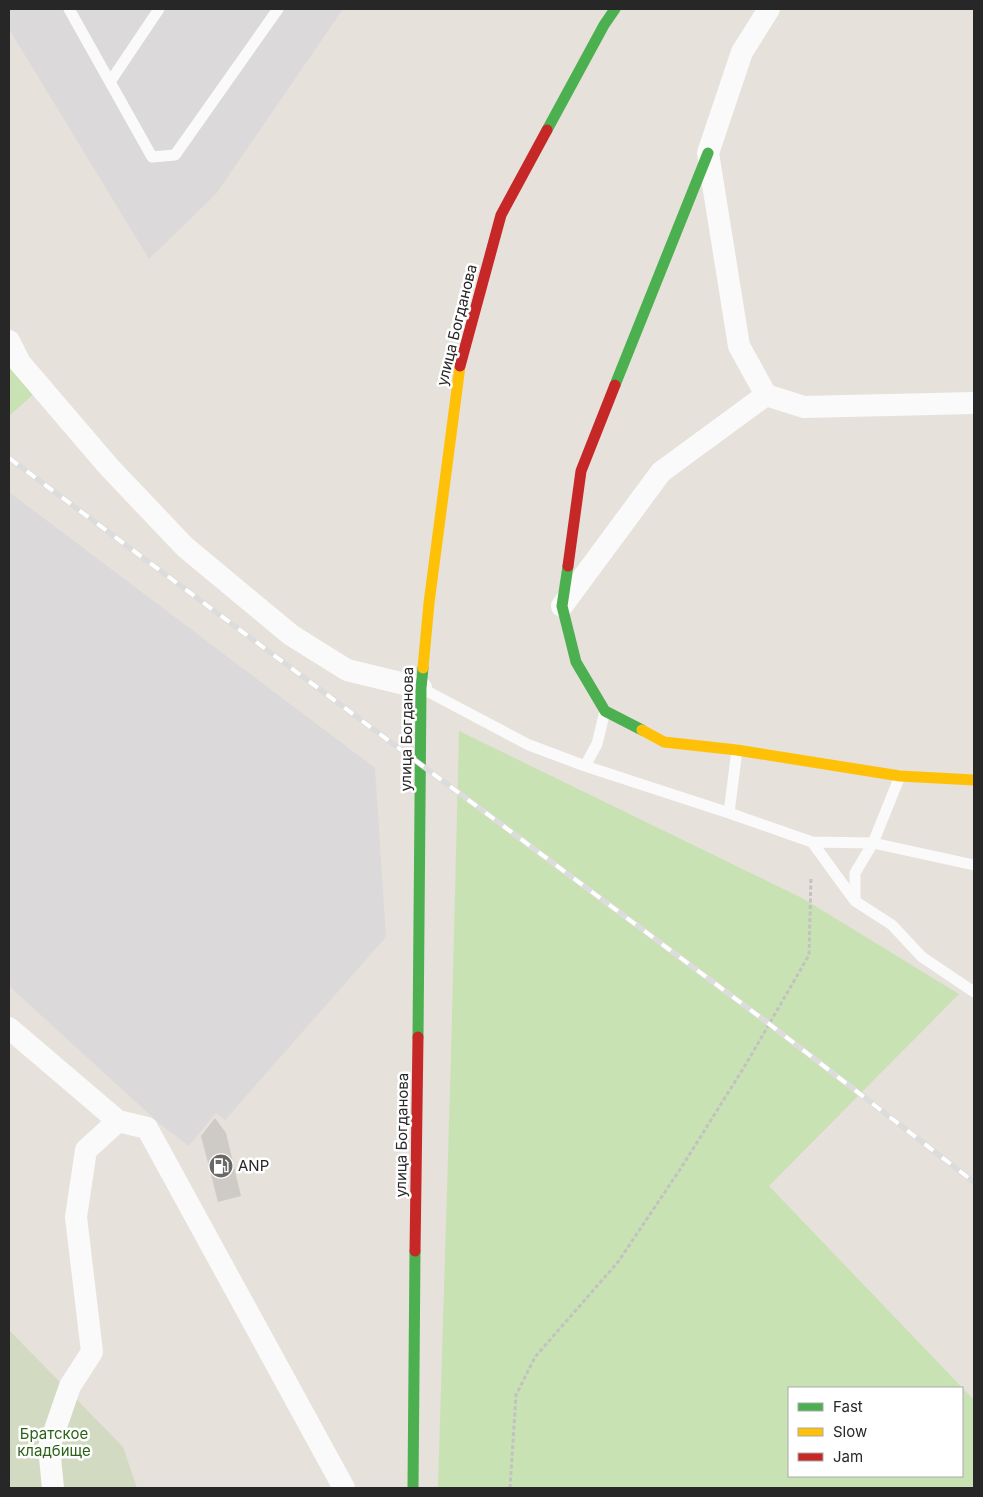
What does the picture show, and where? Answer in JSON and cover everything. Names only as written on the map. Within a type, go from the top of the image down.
[{"type":"main road","name":"улица Богданова","points":[[413,1488],[421,688],[429,603],[459,369],[501,215],[604,25],[615,9]]},
{"type":"main road","points":[[708,153],[581,472],[562,606],[576,662],[605,711],[664,742],[737,750],[900,776],[974,780]]},
{"type":"street","points":[[769,9],[742,52],[708,153],[739,346],[766,395],[804,407],[974,402]]},
{"type":"street","points":[[9,341],[20,363],[109,467],[185,546],[291,636],[347,670],[421,688]]},
{"type":"street","points":[[562,606],[661,472],[766,395]]},
{"type":"street","points":[[9,1028],[118,1121],[147,1128],[344,1488]]},
{"type":"street","points":[[53,1488],[48,1447],[70,1386],[92,1352],[76,1217],[86,1150],[118,1121]]},
{"type":"lane","points":[[69,9],[152,157],[175,155],[278,9]]},
{"type":"lane","points":[[110,82],[158,9]]},
{"type":"lane","points":[[421,688],[529,745],[584,766],[812,842],[874,843],[974,865]]},
{"type":"lane","points":[[584,766],[597,744],[605,711]]},
{"type":"lane","points":[[729,813],[737,750]]},
{"type":"lane","points":[[855,901],[855,872],[874,843],[900,776]]},
{"type":"lane","points":[[812,842],[855,901],[892,925],[922,957],[974,992]]},
{"type":"path","points":[[510,1488],[516,1395],[535,1358],[618,1262],[686,1160],[746,1064],[809,954],[812,842]]},
{"type":"shaded area","points":[[9,9],[343,9],[216,194],[149,259],[9,29]]},
{"type":"shaded area","points":[[9,492],[375,768],[386,937],[225,1120],[216,1113],[189,1146],[160,1124],[9,986]]},
{"type":"green space","points":[[9,355],[35,393],[9,416]]},
{"type":"green space","points":[[459,731],[802,898],[959,994],[769,1186],[962,1387],[788,1387],[788,1477],[963,1477],[963,1389],[974,1400],[974,1488],[438,1488]]},
{"type":"green space","name":"Братское кладбище","points":[[9,1330],[123,1447],[137,1488],[9,1488]]},
{"type":"building","name":"ANP","points":[[215,1118],[226,1133],[241,1196],[218,1202],[201,1136]]},
{"type":"railway","points":[[9,458],[768,1023],[974,1182]]},
{"type":"traffic: fast","points":[[547,130],[604,25],[615,9]]},
{"type":"traffic: fast","points":[[615,385],[708,153]]},
{"type":"traffic: fast","points":[[568,566],[562,606],[576,662],[605,711],[642,730]]},
{"type":"traffic: fast","points":[[418,1037],[421,688],[423,668]]},
{"type":"traffic: fast","points":[[413,1488],[415,1251]]},
{"type":"traffic: slow","points":[[423,668],[429,603],[460,366]]},
{"type":"traffic: slow","points":[[642,730],[664,742],[737,750],[900,776],[974,780]]},
{"type":"traffic: jam","points":[[460,366],[501,215],[547,130]]},
{"type":"traffic: jam","points":[[568,566],[581,471],[615,385]]},
{"type":"traffic: jam","points":[[415,1251],[418,1037]]},
{"type":"place","name":"ANP","points":[[221,1166]]}]
